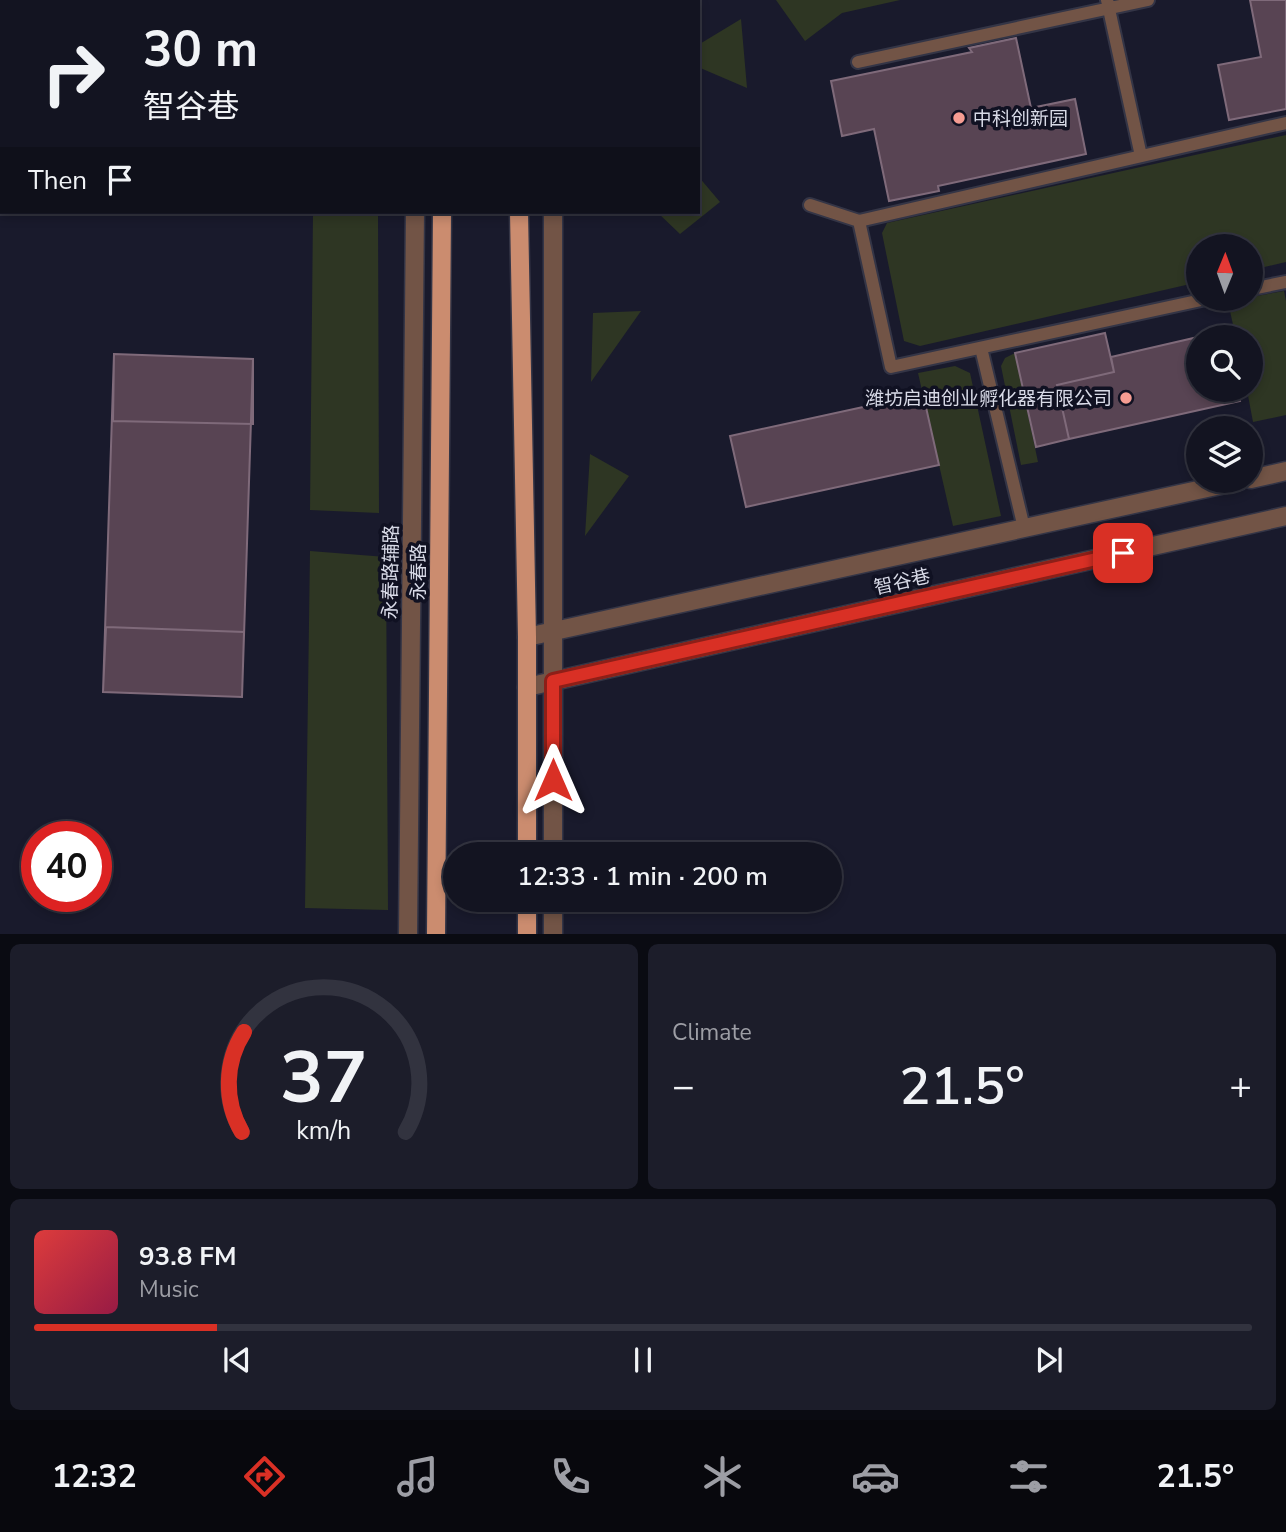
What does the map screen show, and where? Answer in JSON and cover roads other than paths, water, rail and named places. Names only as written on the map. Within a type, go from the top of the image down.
[{"type":"main road","name":"永春路","points":[[436,933],[442,214]]},
{"type":"main road","points":[[519,214],[527,637],[527,842]]},
{"type":"main road","points":[[527,912],[527,933]]},
{"type":"street","name":"永春路辅路","points":[[408,933],[415,214]]},
{"type":"street","points":[[553,214],[553,842]]},
{"type":"street","points":[[1263,476],[1286,471]]},
{"type":"street","name":"智谷巷","points":[[527,637],[1186,493]]},
{"type":"street","name":"智谷巷","points":[[527,687],[1286,516]]},
{"type":"street","points":[[553,912],[553,933]]},
{"type":"lane","points":[[858,62],[1108,4],[1148,0]]},
{"type":"lane","points":[[1108,4],[1141,156]]},
{"type":"lane","points":[[810,205],[859,221],[1286,123]]},
{"type":"lane","points":[[859,221],[891,367],[1186,303]]},
{"type":"lane","points":[[1264,286],[1286,282]]},
{"type":"lane","points":[[981,348],[1024,528]]},
{"type":"place","name":"中科创新园","points":[[959,118]]},
{"type":"place","name":"潍坊启迪创业孵化器有限公司","points":[[1126,398]]}]
